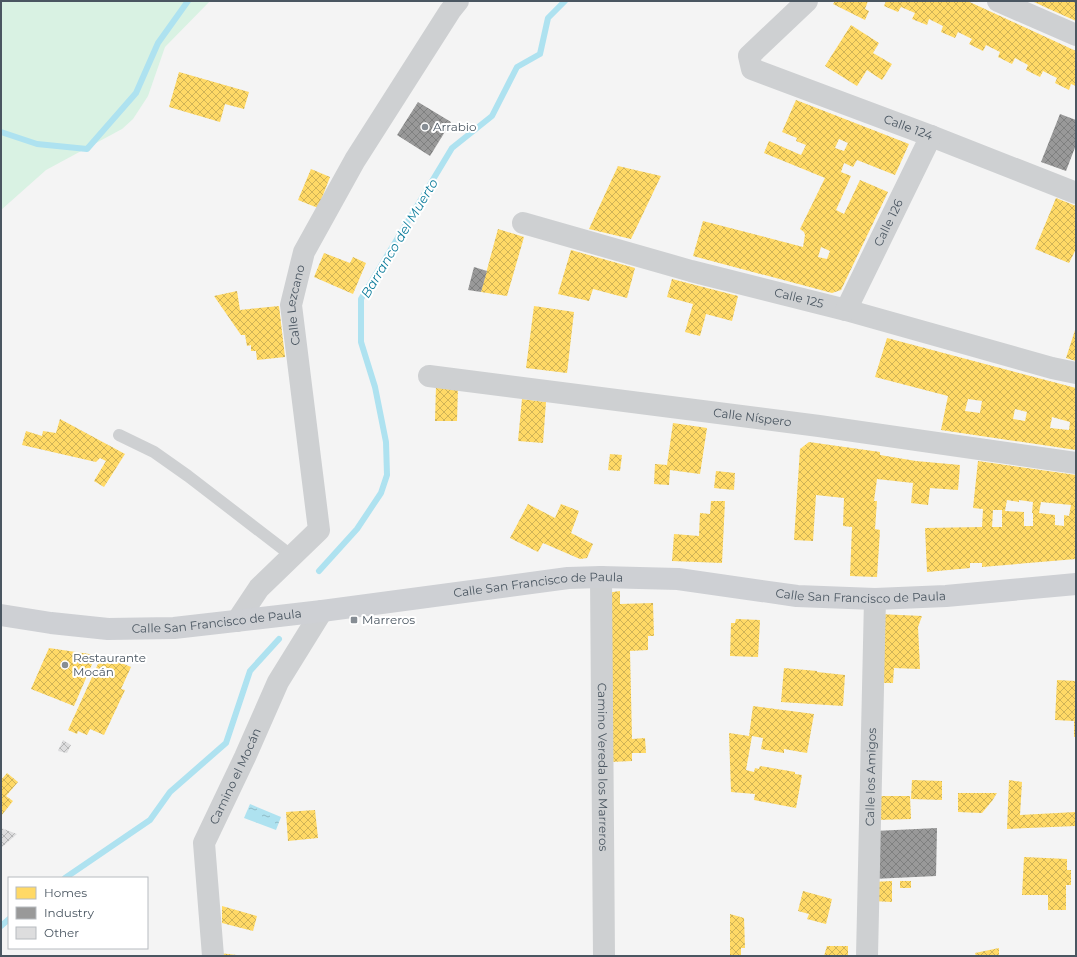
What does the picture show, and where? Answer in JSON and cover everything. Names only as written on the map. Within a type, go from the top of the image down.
[{"type":"main road","name":"Calle San Francisco de Paula","points":[[1,615],[51,623],[108,629],[174,628],[322,611],[568,578],[600,577],[678,579],[797,596],[875,599],[946,596],[1076,584]]},
{"type":"street","name":"Calle Lezcano","points":[[237,621],[259,588],[319,530],[291,306],[304,252],[355,160],[450,11],[458,1]]},
{"type":"street","name":"Calle 124","points":[[807,1],[749,56],[752,69],[931,136],[1076,193]]},
{"type":"street","points":[[998,1],[1076,35]]},
{"type":"street","name":"Calle 126","points":[[846,310],[931,136]]},
{"type":"street","name":"Calle 125","points":[[522,223],[691,271],[846,310],[1076,373]]},
{"type":"street","name":"Calle Níspero","points":[[428,376],[819,426],[1076,463]]},
{"type":"street","name":"Camino Vereda los Marreros","points":[[600,577],[604,956]]},
{"type":"street","name":"Calle los Amigos","points":[[867,956],[875,599]]},
{"type":"street","name":"Camino el Mocán","points":[[213,956],[204,843],[245,757],[278,682],[322,611]]},
{"type":"lane","points":[[119,435],[154,452],[188,476],[292,556]]},
{"type":"green space","points":[[1,1],[210,1],[165,47],[148,96],[133,119],[122,129],[46,170],[1,210]]},
{"type":"water","points":[[250,804],[281,817],[276,830],[244,818]]},
{"type":"building: Homes","points":[[835,1],[868,1],[865,9],[869,11],[865,20],[833,4]]},
{"type":"building: Homes","points":[[886,1],[967,1],[974,4],[1076,51],[1076,86],[1071,84],[1069,90],[1055,83],[1057,78],[1043,71],[1040,77],[1026,70],[1028,65],[1015,58],[1012,64],[998,57],[1000,52],[986,45],[983,51],[969,44],[972,39],[958,32],[955,38],[941,32],[943,26],[929,19],[927,25],[912,19],[915,13],[901,7],[898,12],[884,6]]},
{"type":"building: Homes","points":[[1032,1],[1076,1],[1076,21],[1047,8]]},
{"type":"building: Homes","points":[[851,25],[879,43],[873,53],[892,64],[882,80],[867,70],[857,86],[825,66]]},
{"type":"building: Homes","points":[[179,72],[249,92],[244,109],[225,104],[220,122],[169,107]]},
{"type":"building: Homes","points":[[796,100],[909,144],[895,175],[857,160],[853,167],[844,163],[841,172],[851,176],[836,210],[844,214],[860,180],[888,192],[841,290],[832,293],[693,256],[703,221],[803,247],[805,235],[800,229],[825,178],[764,153],[769,141],[801,155],[806,145],[796,141],[797,138],[782,132]],"holes":[[[839,139],[848,143],[844,151],[835,148]],[[821,247],[830,251],[827,259],[818,257]]]},
{"type":"building: Homes","points":[[618,166],[661,176],[631,239],[589,229]]},
{"type":"building: Homes","points":[[311,169],[330,177],[318,208],[298,200]]},
{"type":"building: Homes","points":[[1056,198],[1076,206],[1076,249],[1069,263],[1035,249]]},
{"type":"building: Homes","points":[[498,229],[524,237],[507,296],[481,292]]},
{"type":"building: Homes","points":[[571,250],[635,268],[627,298],[593,289],[589,301],[558,294]]},
{"type":"building: Homes","points":[[324,253],[350,263],[353,257],[366,263],[353,294],[314,277]]},
{"type":"building: Homes","points":[[672,279],[738,296],[732,321],[706,314],[700,336],[685,332],[693,304],[667,297]]},
{"type":"building: Homes","points":[[237,291],[240,310],[279,306],[285,357],[257,360],[256,351],[251,351],[251,345],[247,346],[245,335],[241,335],[214,296]]},
{"type":"building: Homes","points":[[534,306],[574,312],[567,373],[526,368]]},
{"type":"building: Homes","points":[[1076,327],[1076,361],[1066,358]]},
{"type":"building: Homes","points":[[887,338],[1076,388],[1076,450],[941,430],[948,396],[875,377]],"holes":[[[968,399],[982,401],[980,413],[965,411]],[[1015,409],[1027,412],[1025,421],[1013,419]],[[1052,417],[1070,422],[1069,430],[1050,428]]]},
{"type":"building: Homes","points":[[436,386],[458,387],[457,421],[435,421]]},
{"type":"building: Homes","points":[[522,399],[546,402],[543,443],[518,441]]},
{"type":"building: Homes","points":[[60,419],[125,454],[104,487],[94,481],[106,461],[100,458],[96,462],[22,445],[26,431],[42,436],[43,431],[56,433]]},
{"type":"building: Homes","points":[[673,423],[707,428],[700,474],[670,470],[669,485],[654,484],[655,464],[667,465]]},
{"type":"building: Homes","points":[[809,442],[880,452],[880,455],[916,461],[960,465],[958,490],[930,488],[928,505],[911,503],[913,483],[877,479],[874,501],[877,501],[875,529],[880,530],[877,577],[850,576],[852,527],[843,526],[844,498],[816,495],[813,541],[794,540],[800,449]]},
{"type":"building: Homes","points":[[610,454],[622,455],[620,471],[608,470]]},
{"type":"building: Homes","points":[[978,461],[1076,475],[1076,559],[982,567],[982,563],[970,563],[970,568],[927,572],[925,528],[982,527],[983,509],[973,508]],"holes":[[[1007,500],[1033,502],[1033,526],[1024,526],[1024,512],[1005,511]],[[1041,502],[1071,505],[1069,516],[1064,515],[1064,526],[1055,525],[1055,515],[1039,513]],[[993,510],[1002,510],[1002,527],[992,527]]]},
{"type":"building: Homes","points":[[716,471],[735,473],[734,490],[714,488]]},
{"type":"building: Homes","points":[[711,501],[725,501],[722,563],[672,561],[674,534],[699,536],[700,513],[710,514]]},
{"type":"building: Homes","points":[[528,504],[555,518],[561,504],[579,511],[571,533],[593,544],[587,558],[580,559],[543,543],[538,552],[510,538]]},
{"type":"building: Homes","points":[[620,591],[620,604],[653,603],[654,636],[648,636],[648,650],[630,651],[632,739],[645,738],[646,753],[632,753],[632,761],[611,762],[606,593]]},
{"type":"building: Homes","points":[[879,614],[922,616],[918,627],[920,669],[894,668],[893,683],[878,683]]},
{"type":"building: Homes","points":[[736,619],[760,620],[758,657],[730,656],[731,623],[735,623]]},
{"type":"building: Homes","points":[[49,648],[96,655],[74,706],[31,689]]},
{"type":"building: Homes","points":[[102,655],[131,667],[121,689],[125,690],[104,735],[90,729],[87,735],[78,731],[77,734],[68,730]]},
{"type":"building: Homes","points":[[784,668],[845,675],[843,706],[781,702]]},
{"type":"building: Homes","points":[[1057,680],[1076,681],[1076,737],[1074,737],[1074,721],[1055,720]]},
{"type":"building: Homes","points":[[753,706],[814,714],[807,753],[784,749],[784,753],[761,749],[763,738],[752,736],[746,770],[754,772],[755,768],[759,769],[760,766],[795,772],[795,774],[802,775],[796,808],[754,800],[755,794],[731,792],[729,733],[749,736]]},
{"type":"building: Homes","points":[[7,773],[18,782],[6,796],[13,801],[1,816],[1,780]]},
{"type":"building: Homes","points":[[912,780],[942,781],[942,800],[911,799]]},
{"type":"building: Homes","points":[[1009,780],[1022,782],[1020,815],[1076,812],[1076,826],[1007,829]]},
{"type":"building: Homes","points":[[958,793],[997,793],[982,813],[958,812]]},
{"type":"building: Homes","points":[[877,796],[910,796],[911,819],[876,820]]},
{"type":"building: Homes","points":[[315,810],[318,838],[288,841],[286,812]]},
{"type":"building: Homes","points":[[1024,857],[1067,859],[1067,870],[1071,870],[1071,885],[1066,885],[1066,910],[1048,910],[1048,895],[1022,895]]},
{"type":"building: Homes","points":[[892,881],[892,902],[872,901],[873,882]]},
{"type":"building: Homes","points":[[900,881],[911,881],[911,888],[900,888]]},
{"type":"building: Homes","points":[[803,891],[832,899],[826,924],[807,919],[809,914],[798,911]]},
{"type":"building: Homes","points":[[222,906],[257,916],[253,931],[222,923]]},
{"type":"building: Homes","points":[[730,914],[744,918],[745,948],[741,948],[741,956],[730,956]]},
{"type":"building: Homes","points":[[827,946],[848,946],[848,956],[824,956]]},
{"type":"building: Homes","points":[[999,948],[999,956],[976,956],[975,953]]},
{"type":"building: Homes","points":[[219,953],[237,955],[237,956],[219,956]]},
{"type":"building: Industry","name":"Arrabio","points":[[418,102],[451,122],[430,156],[397,135]]},
{"type":"building: Industry","points":[[1060,114],[1076,120],[1076,145],[1066,171],[1041,162]]},
{"type":"building: Industry","points":[[474,267],[487,271],[481,292],[468,290]]},
{"type":"building: Industry","points":[[937,828],[936,876],[873,879],[875,831]]},
{"type":"building: Other","points":[[63,740],[71,745],[67,753],[58,751]]},
{"type":"building: Other","points":[[1,828],[17,834],[1,848]]},
{"type":"waterway","points":[[1,132],[37,144],[87,149],[136,93],[158,43],[188,1]]},
{"type":"waterway","name":"Barranco del Muerto","points":[[319,571],[357,529],[381,493],[387,475],[386,442],[375,387],[361,342],[361,299],[452,148],[492,116],[517,67],[540,54],[548,18],[565,1]]},
{"type":"waterway","name":"Barranco del Muerto","points":[[66,877],[150,820],[170,792],[226,743],[250,671],[279,639]]},
{"type":"waterway","name":"Barranco del Muerto","points":[[1,926],[8,920]]},
{"type":"place","name":"Arrabio","points":[[425,127]]},
{"type":"place","name":"Marreros","points":[[354,620]]},
{"type":"place","name":"Restaurante Mocán","points":[[65,665]]}]
